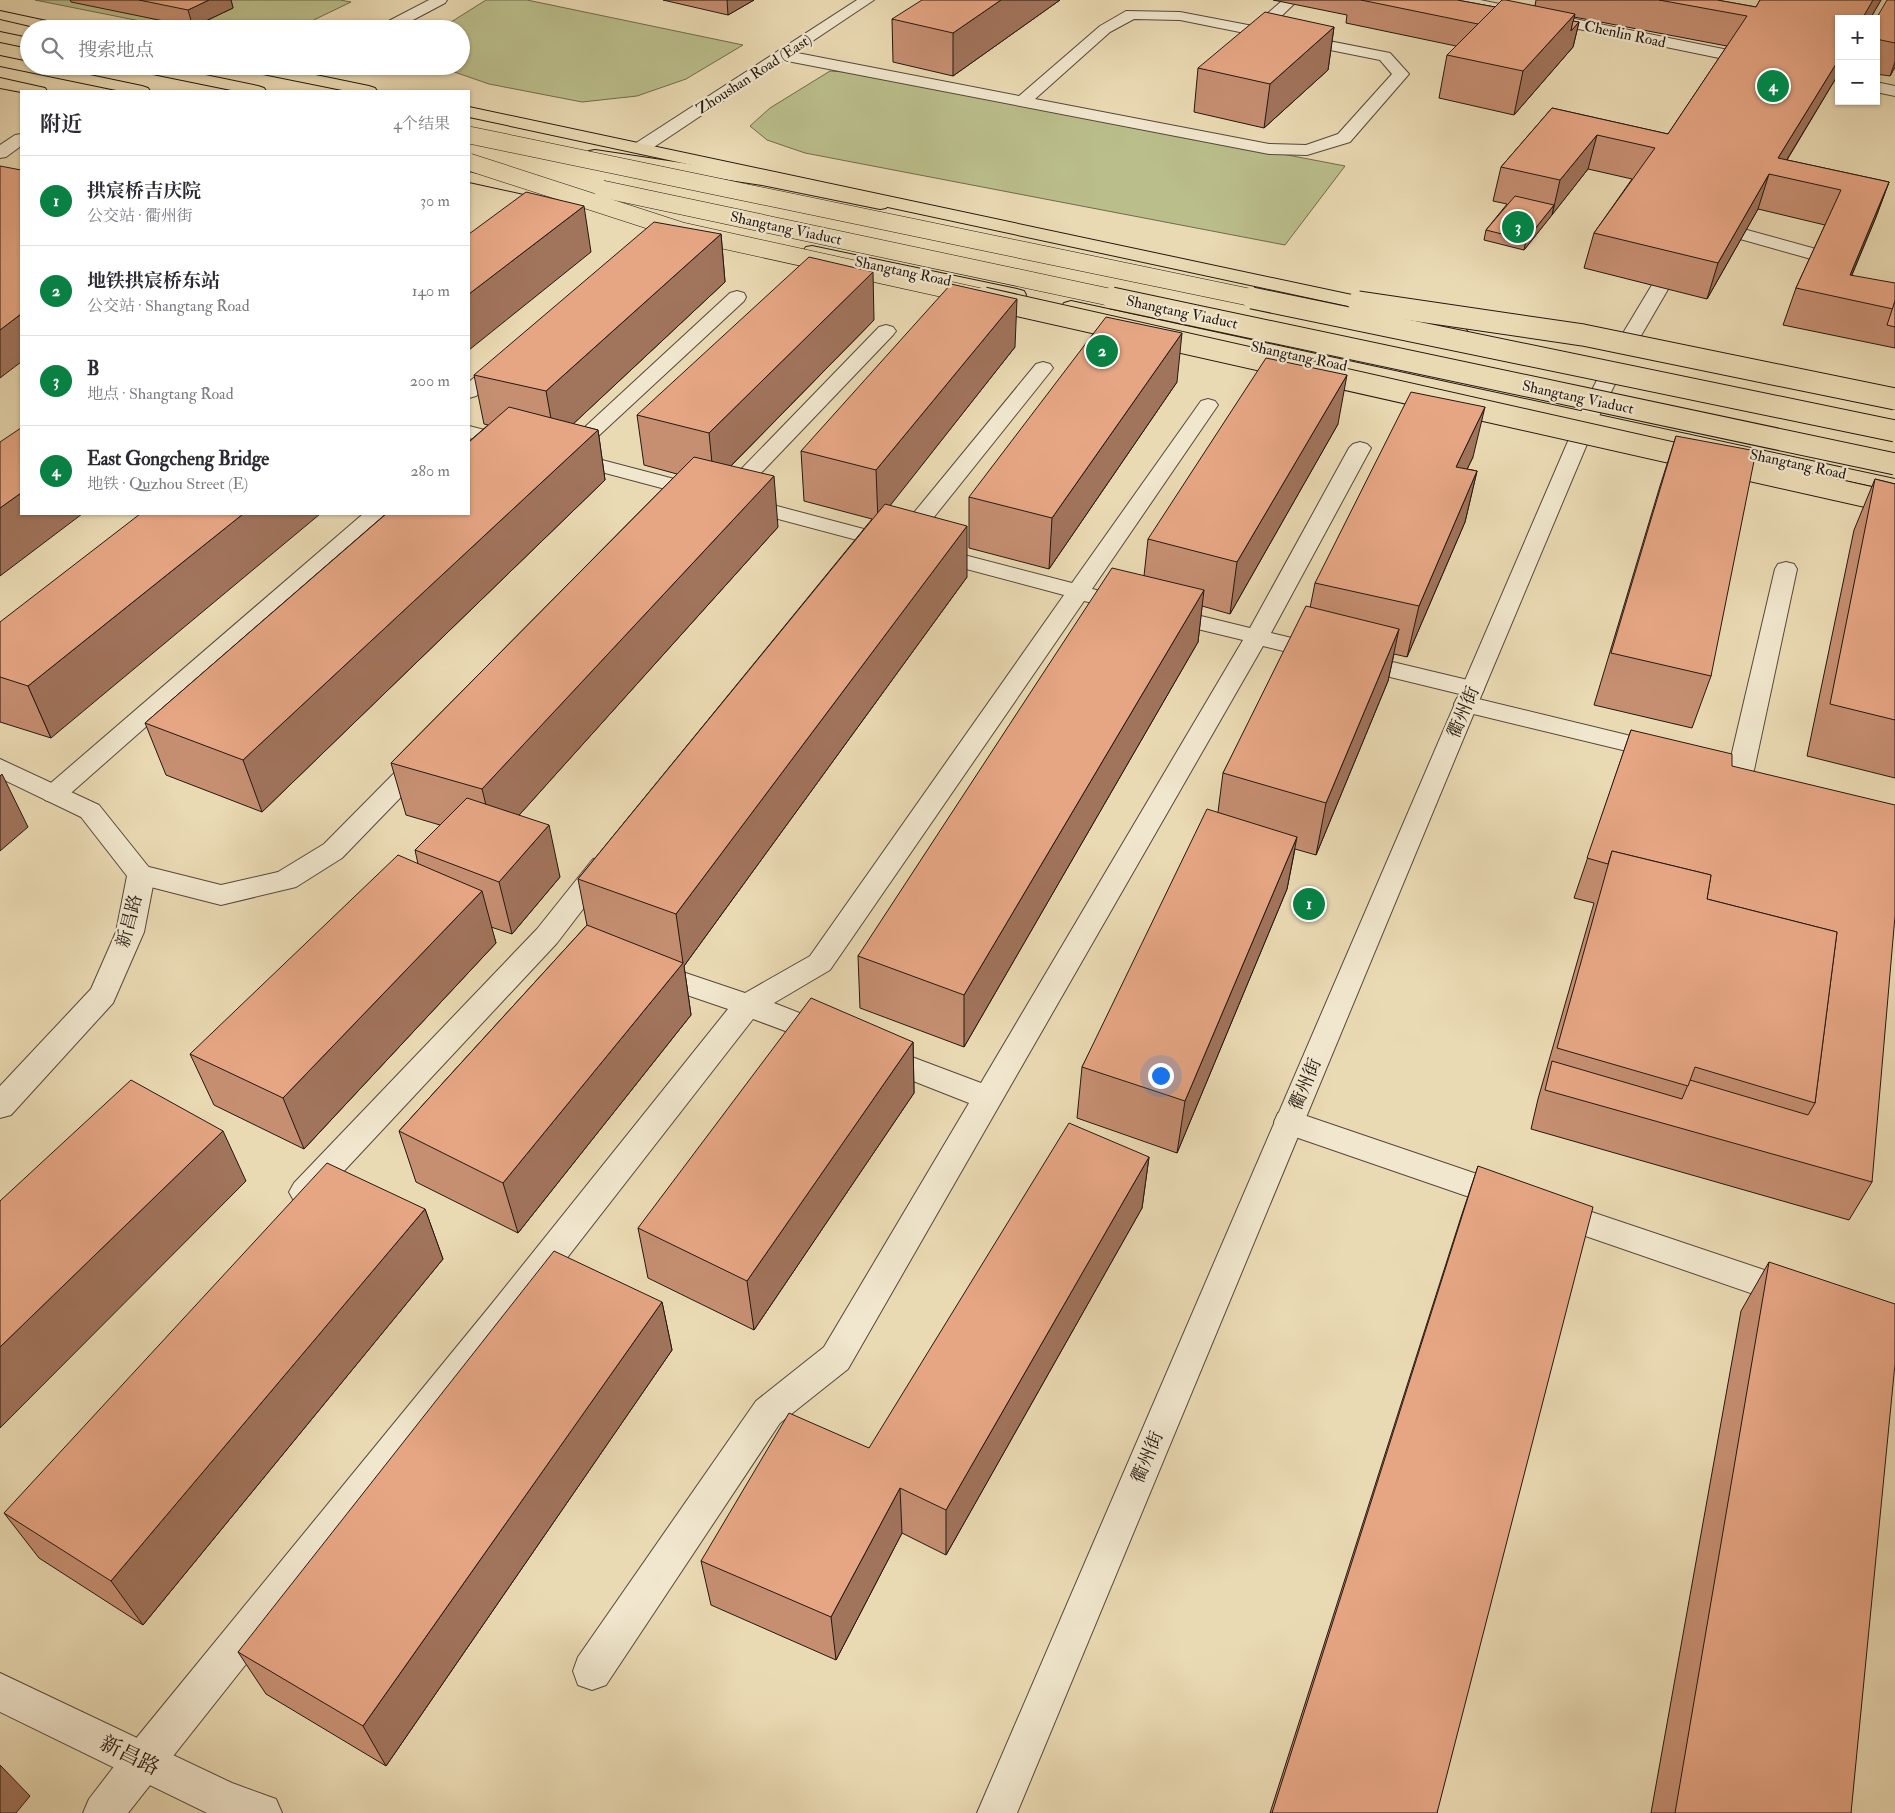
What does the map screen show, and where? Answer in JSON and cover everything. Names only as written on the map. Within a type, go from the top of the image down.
[{"type":"main road","points":[[0,16],[20,20]]},
{"type":"main road","points":[[0,37],[20,41]]},
{"type":"main road","points":[[0,61],[20,65]]},
{"type":"main road","points":[[66,75],[137,90]]},
{"type":"main road","points":[[181,75],[253,90]]},
{"type":"main road","points":[[289,75],[365,90]]},
{"type":"main road","points":[[0,83],[34,90]]},
{"type":"main road","points":[[470,112],[642,147],[1895,416]]},
{"type":"main road","points":[[472,136],[762,180],[1364,303],[1583,335],[1895,399]]},
{"type":"main road","name":"Shangtang Viaduct","points":[[472,136],[1895,430]]},
{"type":"main road","points":[[470,162],[682,231],[1249,356],[1895,503]]},
{"type":"main road","name":"Shangtang Viaduct","points":[[470,162],[1895,464]]},
{"type":"main road","name":"Shangtang Road","points":[[470,177],[1895,485]]},
{"type":"street","points":[[401,20],[440,0]]},
{"type":"street","name":"Zhoushan Road (East)","points":[[642,147],[867,0]]},
{"type":"street","name":"Chenlin Road","points":[[1458,0],[1772,64]]},
{"type":"street","points":[[1258,30],[1288,3]]},
{"type":"street","points":[[782,55],[1269,149],[1307,150],[1344,138],[1401,74],[1385,56],[1180,16],[1131,14],[1105,29],[1023,101]]},
{"type":"street","points":[[1880,88],[1895,91]]},
{"type":"street","points":[[0,153],[20,140]]},
{"type":"street","name":"衢州街","points":[[997,1813],[1588,418],[1618,358],[1709,205]]},
{"type":"street","points":[[1694,231],[1839,261],[1828,288]]},
{"type":"street","points":[[548,453],[737,297]]},
{"type":"street","points":[[725,498],[886,331]]},
{"type":"street","points":[[470,391],[520,348]]},
{"type":"street","points":[[900,545],[1042,368]]},
{"type":"street","points":[[104,1813],[143,1761],[502,1316],[748,1006],[820,963],[1208,405]]},
{"type":"street","points":[[470,433],[725,498],[1116,602]]},
{"type":"street","points":[[592,1672],[768,1412],[836,1358],[1256,638],[1360,448]]},
{"type":"street","points":[[664,509],[684,488]]},
{"type":"street","points":[[54,794],[375,515]]},
{"type":"street","points":[[851,559],[869,536]]},
{"type":"street","points":[[1741,770],[1786,568]]},
{"type":"street","points":[[1144,609],[1684,756]]},
{"type":"street","points":[[141,874],[222,895],[286,880],[333,851],[436,744]]},
{"type":"street","name":"新昌路","points":[[0,768],[90,811],[141,874],[130,932],[103,995],[0,1106]]},
{"type":"street","points":[[287,1212],[547,936],[621,844]]},
{"type":"street","points":[[547,936],[574,946]]},
{"type":"street","points":[[629,964],[748,1006],[988,1098]]},
{"type":"street","points":[[1289,1122],[1820,1303]]},
{"type":"street","name":"新昌路","points":[[0,1692],[226,1801],[262,1813]]},
{"type":"green space","points":[[35,0],[340,0],[351,2],[314,20],[135,20]]},
{"type":"green space","points":[[486,0],[527,0],[743,45],[686,79],[637,96],[582,102],[489,84],[463,75],[470,75],[470,20],[454,20]]},
{"type":"green space","points":[[830,71],[859,73],[1345,166],[1285,245],[805,153],[767,140],[750,126],[770,108]]},
{"type":"building","points":[[139,0],[209,0],[188,10]]},
{"type":"building","points":[[922,0],[1001,0],[953,33],[892,19]]},
{"type":"building","points":[[1361,0],[1457,0],[1495,7],[1478,24]]},
{"type":"building","points":[[1502,0],[1575,14],[1523,71],[1447,55]]},
{"type":"building","points":[[1659,0],[1717,0],[1756,7],[1760,0],[1873,0],[1864,15],[1835,15],[1835,65],[1778,158],[1889,182],[1850,275],[1895,283],[1893,309],[1796,288],[1841,190],[1769,174],[1718,263],[1594,233],[1655,148],[1597,135],[1560,180],[1501,167],[1552,108],[1668,134],[1747,16]]},
{"type":"building","points":[[1887,0],[1895,0],[1895,43],[1880,40],[1880,15],[1878,15]]},
{"type":"building","points":[[1265,12],[1334,27],[1270,84],[1198,68]]},
{"type":"building","points":[[1573,21],[1579,22],[1571,31]]},
{"type":"building","points":[[0,166],[20,170],[20,315],[0,330]]},
{"type":"building","points":[[526,192],[584,206],[470,293],[470,233]]},
{"type":"building","points":[[1515,196],[1554,205],[1526,240],[1486,230]]},
{"type":"building","points":[[654,222],[721,234],[546,391],[474,375]]},
{"type":"building","points":[[809,257],[873,272],[709,433],[637,415]]},
{"type":"building","points":[[951,284],[1017,299],[876,470],[801,451]]},
{"type":"building","points":[[1895,301],[1895,327],[1887,325]]},
{"type":"building","points":[[1106,317],[1182,333],[1052,518],[969,497]]},
{"type":"building","points":[[1266,358],[1347,375],[1237,562],[1148,539]]},
{"type":"building","points":[[1411,392],[1485,407],[1456,467],[1477,471],[1419,606],[1315,583]]},
{"type":"building","points":[[509,407],[598,430],[243,760],[145,723],[385,515],[470,515],[470,441]]},
{"type":"building","points":[[20,429],[20,494],[0,508],[0,442]]},
{"type":"building","points":[[1676,436],[1756,451],[1711,676],[1611,653]]},
{"type":"building","points":[[694,457],[774,476],[482,789],[391,763]]},
{"type":"building","points":[[1875,479],[1895,484],[1895,720],[1830,704]]},
{"type":"building","points":[[885,504],[967,526],[676,914],[578,879]]},
{"type":"building","points":[[139,515],[242,515],[28,686],[0,677],[0,622]]},
{"type":"building","points":[[1112,568],[1204,590],[964,995],[858,956]]},
{"type":"building","points":[[1306,606],[1399,629],[1326,803],[1223,773]]},
{"type":"building","points":[[1631,730],[1732,754],[1732,766],[1895,805],[1895,916],[1872,1182],[1545,1090],[1552,1061],[1682,1099],[1690,1080],[1808,1115],[1815,1103],[1837,932],[1707,899],[1711,875],[1612,851],[1608,864],[1587,858]]},
{"type":"building","points":[[467,798],[549,825],[499,882],[415,850]]},
{"type":"building","points":[[1207,809],[1297,837],[1185,1101],[1082,1067]]},
{"type":"building","points":[[1612,851],[1711,875],[1707,899],[1837,932],[1815,1103],[1695,1067],[1688,1086],[1557,1048]]},
{"type":"building","points":[[398,855],[482,891],[283,1098],[190,1054]]},
{"type":"building","points":[[587,925],[683,963],[503,1183],[399,1131]]},
{"type":"building","points":[[811,998],[913,1042],[747,1281],[638,1228]]},
{"type":"building","points":[[131,1080],[223,1131],[0,1347],[0,1201]]},
{"type":"building","points":[[1069,1123],[1149,1157],[946,1510],[900,1488],[831,1617],[701,1561],[789,1413],[869,1448]]},
{"type":"building","points":[[327,1163],[425,1209],[111,1581],[4,1513]]},
{"type":"building","points":[[1478,1166],[1593,1207],[1437,1813],[1272,1813]]},
{"type":"building","points":[[554,1251],[662,1302],[363,1726],[238,1652]]},
{"type":"building","points":[[1769,1262],[1895,1304],[1895,1364],[1851,1813],[1675,1813]]},
{"type":"place","name":"East Gongcheng Bridge","points":[[1773,86]]},
{"type":"place","name":"B","points":[[1518,227]]},
{"type":"place","name":"地铁拱宸桥东站","points":[[1102,351]]},
{"type":"place","name":"拱宸桥吉庆院","points":[[1309,904]]}]
